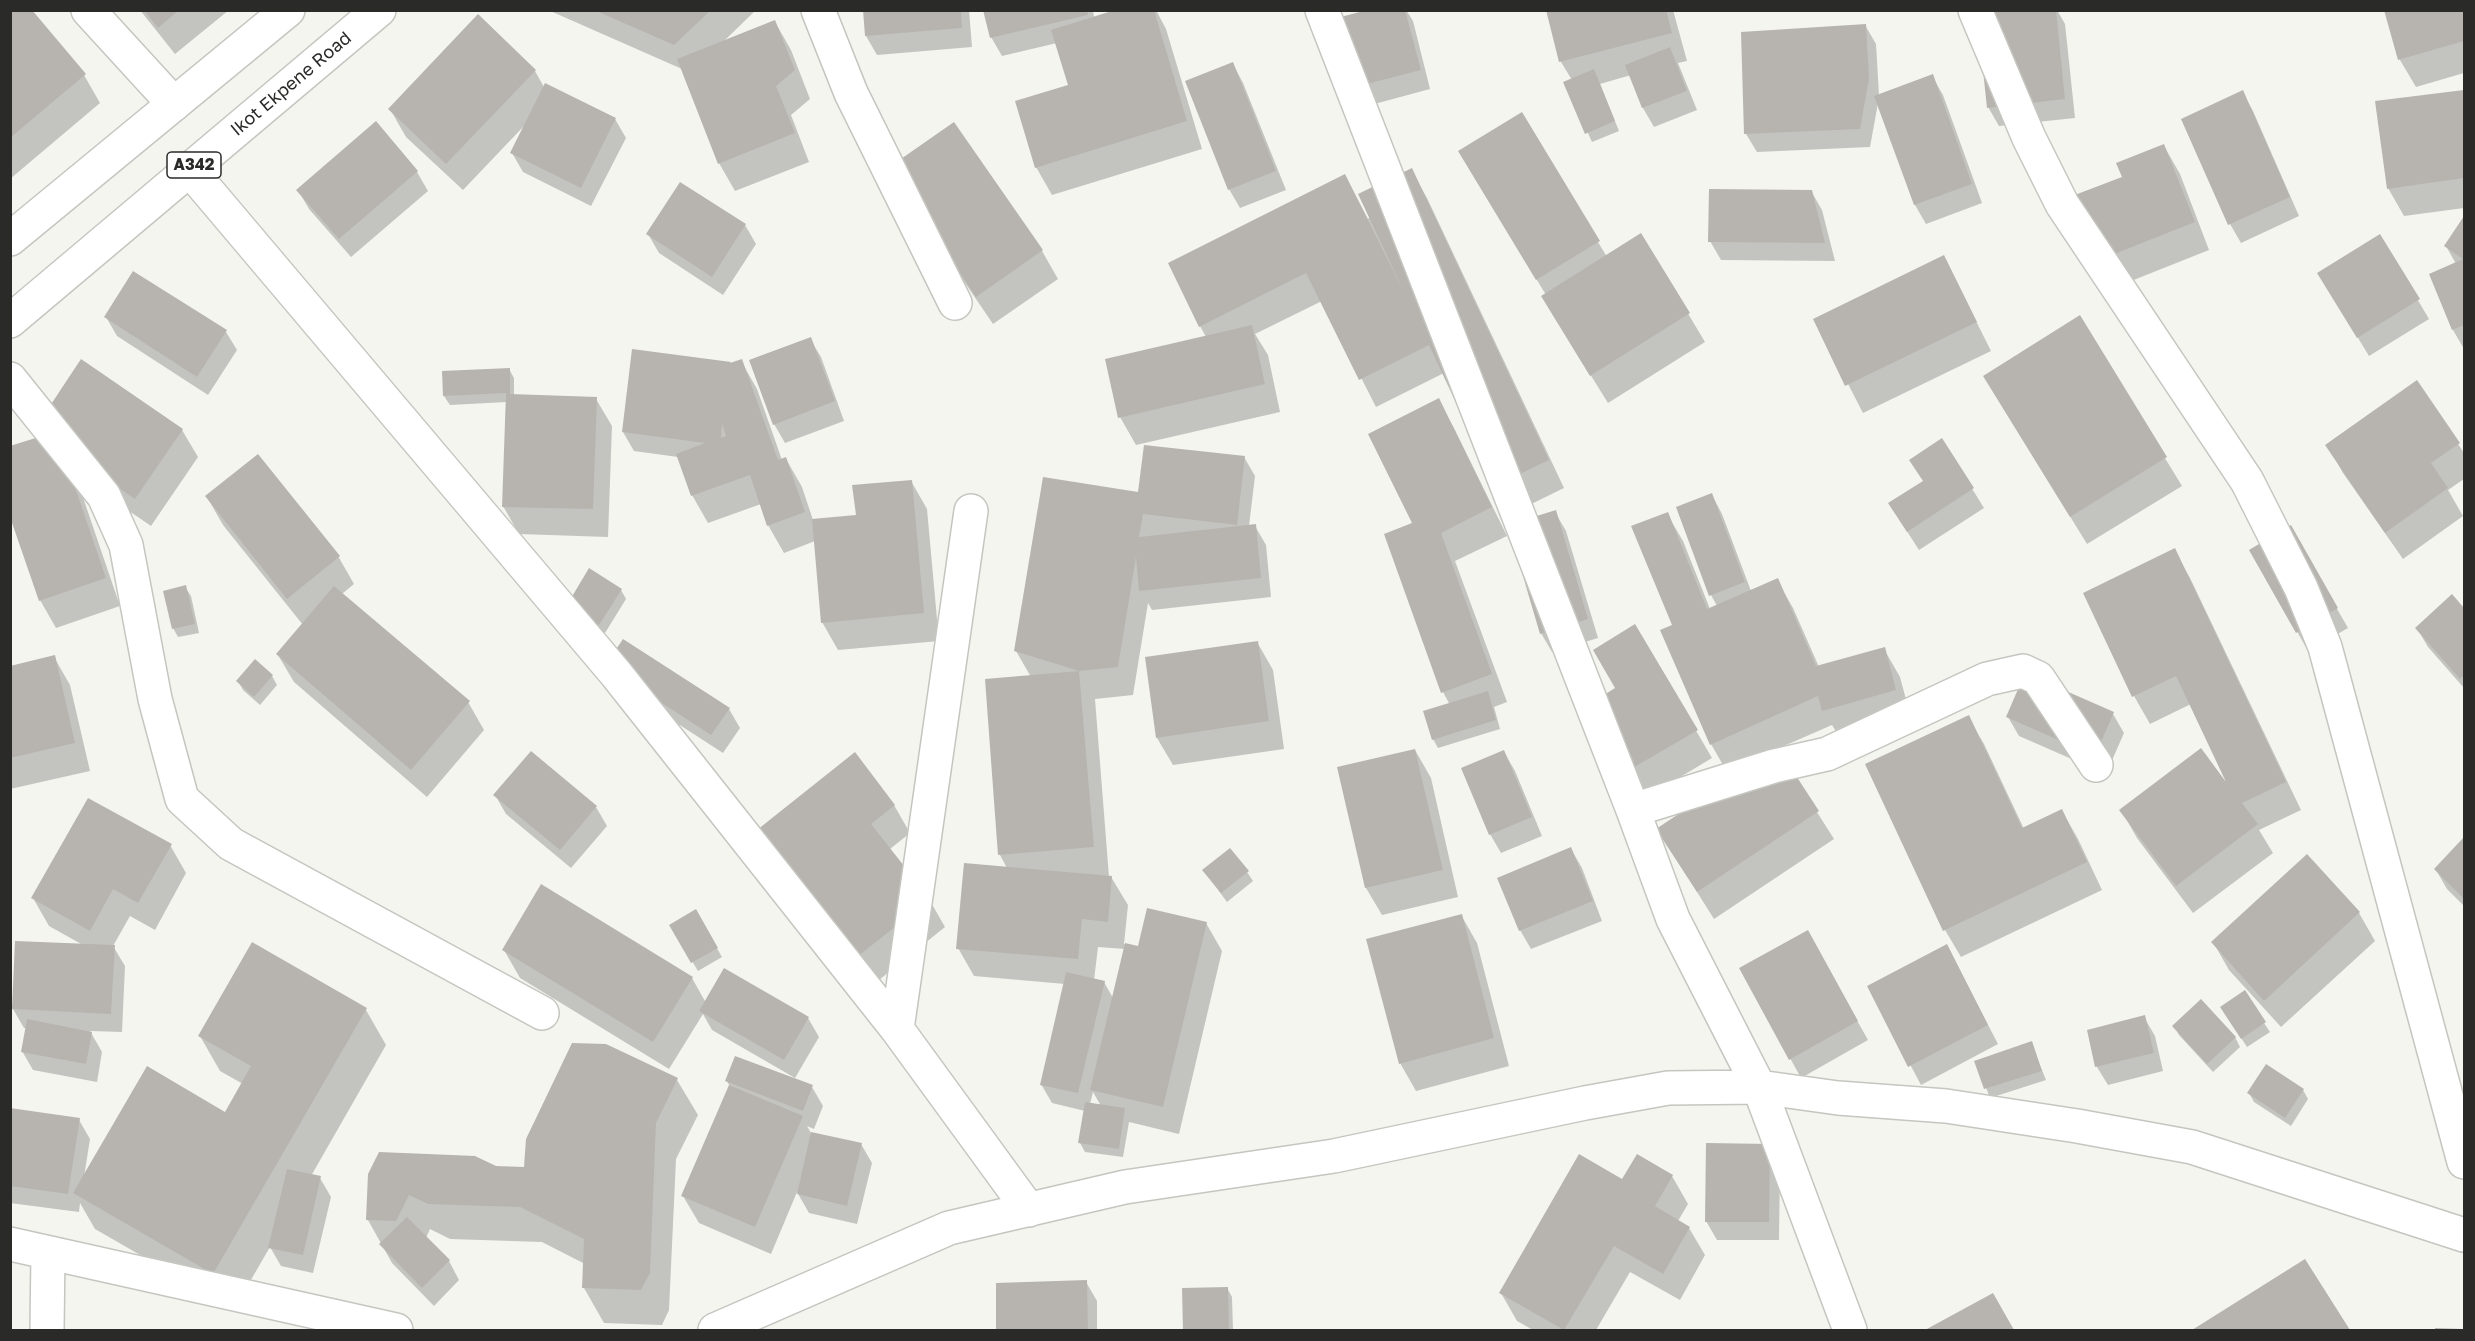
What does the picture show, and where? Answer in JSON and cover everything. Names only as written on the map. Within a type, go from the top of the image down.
[{"type":"main road","points":[[88,10],[174,104]]},
{"type":"main road","points":[[10,239],[288,10]]},
{"type":"main road","name":"Ikot Ekpene Road","points":[[10,321],[379,10]]},
{"type":"main road","points":[[818,10],[851,93],[955,303]]},
{"type":"main road","points":[[1322,10],[1633,810],[1673,919],[1759,1087],[1850,1330]]},
{"type":"main road","points":[[1975,10],[2029,138],[2062,204],[2247,481],[2301,588],[2325,647],[2464,1162]]},
{"type":"main road","points":[[189,169],[617,675],[897,1029],[1029,1210]]},
{"type":"main road","points":[[10,379],[104,496],[126,545],[154,699],[182,799],[231,844],[542,1013]]},
{"type":"main road","points":[[897,1029],[971,511]]},
{"type":"main road","points":[[1633,810],[1774,766],[1827,754],[1987,679],[2023,671],[2037,678],[2096,765]]},
{"type":"main road","points":[[715,1330],[950,1228],[1125,1187],[1334,1156],[1585,1103],[1668,1088],[1759,1087],[1838,1098],[1946,1106],[2192,1147],[2464,1234]]},
{"type":"main road","points":[[10,1244],[396,1330]]},
{"type":"main road","points":[[47,1330],[48,1253]]},
{"type":"building","points":[[10,10],[32,10],[86,74],[10,138]]},
{"type":"building","points":[[144,10],[179,10],[158,28]]},
{"type":"building","points":[[594,10],[711,10],[674,45]]},
{"type":"building","points":[[863,10],[961,10],[962,28],[865,36]]},
{"type":"building","points":[[983,10],[1087,10],[1088,15],[990,38]]},
{"type":"building","points":[[1115,10],[1154,10],[1187,121],[1035,168],[1015,101],[1068,85],[1051,30]]},
{"type":"building","points":[[1367,10],[1405,10],[1421,70],[1355,87],[1337,18]]},
{"type":"building","points":[[1546,10],[1666,10],[1672,33],[1559,62]]},
{"type":"building","points":[[1996,10],[2056,10],[2065,99],[1987,108],[1977,13]]},
{"type":"building","points":[[2384,10],[2464,10],[2464,41],[2398,60]]},
{"type":"building","points":[[478,14],[536,70],[446,164],[388,109]]},
{"type":"building","points":[[775,20],[795,70],[776,86],[795,133],[718,164],[677,59]]},
{"type":"building","points":[[1866,24],[1869,79],[1860,129],[1744,134],[1741,32]]},
{"type":"building","points":[[1670,47],[1687,91],[1642,108],[1625,65]]},
{"type":"building","points":[[1233,62],[1276,171],[1228,190],[1185,81]]},
{"type":"building","points":[[1594,69],[1615,121],[1585,134],[1563,82]]},
{"type":"building","points":[[1933,74],[1972,184],[1914,205],[1874,96]]},
{"type":"building","points":[[545,83],[616,118],[581,188],[510,153]]},
{"type":"building","points":[[2243,90],[2290,197],[2228,225],[2181,119]]},
{"type":"building","points":[[2464,90],[2464,178],[2387,189],[2375,101]]},
{"type":"building","points":[[1522,112],[1600,241],[1536,280],[1458,151]]},
{"type":"building","points":[[376,121],[418,171],[339,239],[296,190]]},
{"type":"building","points":[[954,122],[1043,250],[976,297],[888,168]]},
{"type":"building","points":[[2164,144],[2195,222],[2084,266],[2059,201],[2122,177],[2116,163]]},
{"type":"building","points":[[1412,168],[1549,460],[1495,486],[1429,345],[1359,380],[1306,273],[1199,327],[1168,263],[1345,174],[1404,292],[1358,194]]},
{"type":"building","points":[[680,182],[746,224],[712,277],[646,234]]},
{"type":"building","points":[[1709,189],[1812,190],[1825,243],[1708,242]]},
{"type":"building","points":[[2464,216],[2464,325],[2452,330],[2429,274],[2463,259],[2444,246]]},
{"type":"building","points":[[1641,233],[1690,313],[1590,376],[1541,296]]},
{"type":"building","points":[[2380,234],[2420,299],[2357,338],[2317,273]]},
{"type":"building","points":[[1944,255],[1977,322],[1845,386],[1813,319]]},
{"type":"building","points":[[133,271],[227,330],[197,377],[104,317]]},
{"type":"building","points":[[2080,315],[2167,457],[2070,517],[1983,376]]},
{"type":"building","points":[[1252,325],[1265,384],[1118,418],[1105,359]]},
{"type":"building","points":[[811,337],[835,401],[773,425],[749,360]]},
{"type":"building","points":[[632,349],[730,363],[742,359],[778,460],[786,457],[805,512],[767,526],[750,475],[691,496],[676,454],[705,443],[622,432]],"holes":[[[722,424],[726,436],[721,438]]]},
{"type":"building","points":[[81,359],[183,429],[135,499],[62,449],[106,578],[39,601],[10,517],[10,446],[42,436],[34,430]]},
{"type":"building","points":[[510,368],[510,394],[597,397],[593,509],[502,507],[506,393],[443,396],[442,371]]},
{"type":"building","points":[[2417,380],[2460,443],[2431,463],[2448,488],[2385,533],[2325,445]]},
{"type":"building","points":[[1439,398],[1492,507],[1441,533],[1492,674],[1441,693],[1384,534],[1412,523],[1368,434]]},
{"type":"building","points":[[1942,438],[1974,488],[1907,532],[1888,503],[1923,481],[1909,460]]},
{"type":"building","points":[[1144,445],[1245,456],[1237,525],[1143,514],[1139,537],[1256,524],[1261,578],[1139,591],[1136,557],[1118,667],[1079,671],[1014,651],[1043,477],[1138,492]]},
{"type":"building","points":[[258,454],[340,556],[287,599],[205,496]]},
{"type":"building","points":[[912,480],[924,613],[821,623],[812,519],[856,515],[852,485]]},
{"type":"building","points":[[1712,493],[1745,582],[1709,596],[1676,507]]},
{"type":"building","points":[[1556,510],[1588,619],[1540,634],[1508,525]]},
{"type":"building","points":[[1668,512],[1707,609],[1778,578],[1816,666],[1885,647],[1896,690],[1822,711],[1818,696],[1710,745],[1660,630],[1672,625],[1631,526]]},
{"type":"building","points":[[2291,525],[2338,608],[2296,633],[2249,550]]},
{"type":"building","points":[[2175,548],[2286,782],[2242,803],[2258,824],[2176,886],[2119,810],[2201,748],[2226,782],[2176,676],[2132,697],[2083,593]]},
{"type":"building","points":[[589,568],[622,589],[599,625],[567,605]]},
{"type":"building","points":[[186,585],[195,624],[172,629],[163,591]]},
{"type":"building","points":[[334,586],[470,701],[411,770],[276,654]]},
{"type":"building","points":[[2452,594],[2464,608],[2464,675],[2460,679],[2415,628]]},
{"type":"building","points":[[1635,624],[1698,730],[1624,773],[1585,707],[1615,688],[1593,650]]},
{"type":"building","points":[[623,639],[730,708],[711,735],[605,666]]},
{"type":"building","points":[[1258,641],[1269,721],[1156,738],[1145,657]]},
{"type":"building","points":[[55,655],[75,743],[10,758],[10,666]]},
{"type":"building","points":[[255,659],[273,675],[254,697],[236,681]]},
{"type":"building","points":[[1079,671],[1094,847],[998,855],[985,679]]},
{"type":"building","points":[[2025,673],[2114,712],[2095,756],[2006,717]]},
{"type":"building","points":[[1488,691],[1496,720],[1432,740],[1423,711]]},
{"type":"building","points":[[1969,715],[2022,828],[2062,809],[2087,862],[1943,931],[1865,764]]},
{"type":"building","points":[[1778,748],[1819,811],[1697,892],[1656,829]]},
{"type":"building","points":[[1415,749],[1443,870],[1365,888],[1337,767]]},
{"type":"building","points":[[1504,750],[1532,817],[1489,835],[1461,768]]},
{"type":"building","points":[[531,751],[597,806],[560,850],[493,795]]},
{"type":"building","points":[[855,752],[895,805],[871,824],[930,899],[857,957],[757,830]]},
{"type":"building","points":[[88,798],[172,844],[138,903],[113,889],[90,931],[31,898]]},
{"type":"building","points":[[2464,837],[2464,899],[2434,869]]},
{"type":"building","points":[[1571,847],[1593,901],[1519,931],[1497,878]]},
{"type":"building","points":[[1230,848],[1249,871],[1221,893],[1202,870]]},
{"type":"building","points":[[2307,854],[2360,912],[2264,1001],[2211,942]]},
{"type":"building","points":[[964,863],[1112,876],[1108,922],[1082,919],[1078,959],[956,949]]},
{"type":"building","points":[[541,884],[693,977],[653,1042],[502,950]]},
{"type":"building","points":[[1147,908],[1207,922],[1163,1107],[1090,1090],[1125,943],[1138,946]]},
{"type":"building","points":[[696,909],[718,948],[691,963],[669,925]]},
{"type":"building","points":[[1462,914],[1494,1038],[1399,1064],[1366,939]]},
{"type":"building","points":[[1808,930],[1858,1021],[1789,1060],[1739,968]]},
{"type":"building","points":[[15,941],[115,945],[111,1014],[12,1009]]},
{"type":"building","points":[[252,942],[367,1008],[213,1274],[73,1193],[147,1066],[225,1112],[251,1066],[198,1036]]},
{"type":"building","points":[[1947,944],[1988,1025],[1908,1067],[1867,986]]},
{"type":"building","points":[[724,968],[809,1017],[784,1060],[699,1011]]},
{"type":"building","points":[[1066,972],[1105,981],[1078,1093],[1040,1085]]},
{"type":"building","points":[[2245,990],[2266,1022],[2241,1039],[2220,1007]]},
{"type":"building","points":[[2201,999],[2236,1037],[2207,1064],[2172,1026]]},
{"type":"building","points":[[2145,1015],[2154,1053],[2095,1067],[2087,1030]]},
{"type":"building","points":[[27,1019],[92,1032],[86,1064],[21,1052]]},
{"type":"building","points":[[2032,1041],[2042,1071],[1984,1089],[1974,1061]]},
{"type":"building","points":[[572,1043],[606,1044],[678,1078],[656,1123],[650,1273],[641,1290],[582,1288],[584,1239],[520,1207],[428,1204],[409,1195],[396,1221],[366,1220],[368,1174],[379,1152],[475,1156],[496,1166],[524,1167],[526,1139]]},
{"type":"building","points":[[735,1056],[813,1085],[803,1111],[725,1081]]},
{"type":"building","points":[[2266,1064],[2304,1089],[2285,1118],[2247,1093]]},
{"type":"building","points":[[729,1085],[803,1116],[755,1227],[681,1196]]},
{"type":"building","points":[[1085,1102],[1125,1108],[1119,1149],[1078,1143]]},
{"type":"building","points":[[10,1108],[80,1118],[68,1194],[10,1186]]},
{"type":"building","points":[[811,1132],[862,1143],[847,1206],[797,1194]]},
{"type":"building","points":[[1706,1143],[1770,1144],[1769,1222],[1705,1222]]},
{"type":"building","points":[[1579,1154],[1622,1179],[1637,1154],[1673,1175],[1655,1206],[1690,1227],[1663,1274],[1614,1246],[1564,1330],[1499,1293]]},
{"type":"building","points":[[287,1169],[321,1176],[303,1255],[268,1248]]},
{"type":"building","points":[[407,1217],[450,1260],[422,1288],[379,1244]]},
{"type":"building","points":[[2305,1259],[2350,1330],[2192,1330]]},
{"type":"building","points":[[1087,1280],[1088,1330],[996,1330],[996,1283]]},
{"type":"building","points":[[1228,1287],[1229,1330],[1183,1330],[1182,1288]]},
{"type":"building","points":[[1993,1293],[2014,1330],[1925,1330]]},
{"type":"building","points":[[2435,1328],[2463,1329],[2463,1330],[2435,1330]]}]
